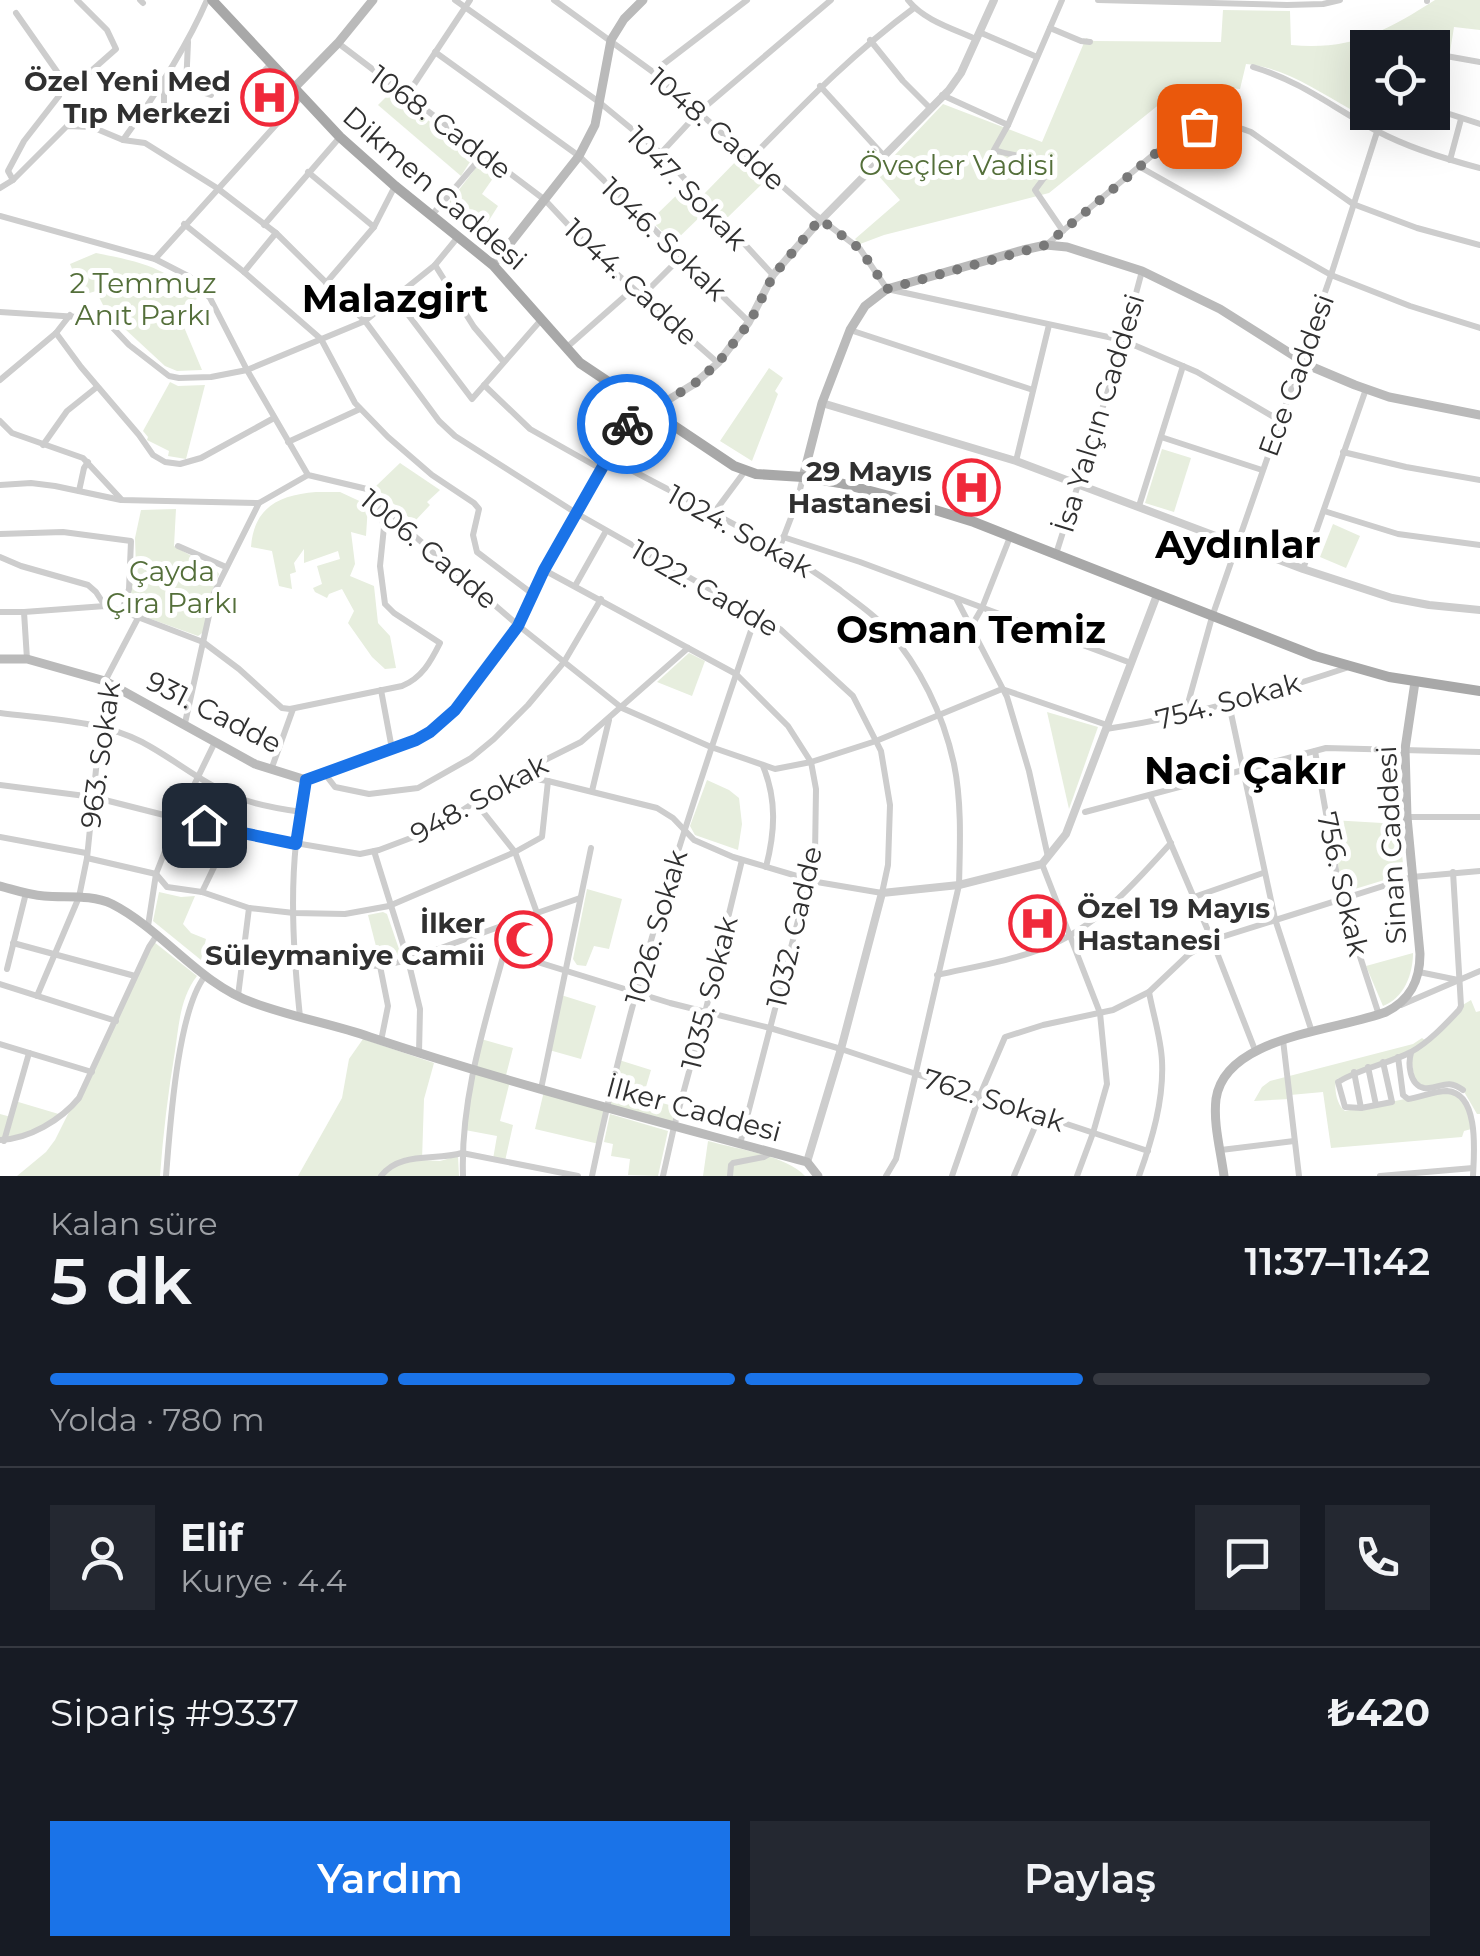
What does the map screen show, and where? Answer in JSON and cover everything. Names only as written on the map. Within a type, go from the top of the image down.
[{"type":"main road","name":"Dikmen Caddesi","points":[[210,0],[340,138],[493,265],[588,369],[745,472],[840,483],[893,497],[974,522],[1282,644],[1415,682],[1480,690]]},
{"type":"main road","points":[[297,93],[373,0]]},
{"type":"main road","points":[[493,265],[579,156],[594,125],[611,40],[642,0]]},
{"type":"main road","points":[[803,477],[822,403],[850,330],[865,306],[887,289],[1046,245],[1067,247],[1142,270],[1220,308],[1301,361],[1366,390],[1480,415]]},
{"type":"main road","name":"931. Cadde","points":[[0,659],[27,659],[106,681],[255,764],[306,780],[392,749],[430,732],[444,721],[518,626],[544,570],[640,404]]},
{"type":"main road","name":"Sinan Caddesi","points":[[1400,1006],[1414,988],[1419,972],[1405,749],[1415,682]]},
{"type":"main road","name":"İlker Caddesi","points":[[0,886],[112,904],[238,997],[540,1090],[807,1162]]},
{"type":"main road","points":[[1224,1176],[1216,1115],[1220,1084],[1234,1063],[1283,1040],[1400,1006]]},
{"type":"main road","points":[[807,1162],[818,1176]]},
{"type":"street","points":[[16,13],[58,73],[73,83],[116,49],[107,30],[77,0]]},
{"type":"street","points":[[122,140],[210,0]]},
{"type":"street","name":"1047. Sokak","points":[[455,0],[468,3],[661,153],[773,276]]},
{"type":"street","name":"1048. Cadde","points":[[554,0],[653,72],[820,219],[860,249],[887,289]]},
{"type":"street","points":[[653,72],[747,0]]},
{"type":"street","points":[[661,153],[699,112],[831,0]]},
{"type":"street","points":[[650,411],[694,384],[718,363],[750,322],[773,276],[820,219],[956,81],[994,0]]},
{"type":"street","points":[[1062,0],[994,150],[1050,162],[1047,174],[1034,190],[1063,231]]},
{"type":"street","points":[[1098,0],[1323,4],[1340,0]]},
{"type":"street","points":[[406,95],[468,3]]},
{"type":"street","points":[[751,158],[820,86],[911,4],[977,36],[1037,57]]},
{"type":"street","points":[[1050,28],[1090,42]]},
{"type":"street","points":[[188,40],[186,87],[211,95]]},
{"type":"street","points":[[870,40],[930,109]]},
{"type":"street","name":"1068. Cadde","points":[[338,43],[545,200]]},
{"type":"street","name":"1046. Sokak","points":[[436,52],[579,156],[750,322]]},
{"type":"street","points":[[1450,57],[1480,62]]},
{"type":"street","points":[[270,65],[244,91],[276,125]]},
{"type":"street","points":[[1252,67],[1301,85],[1378,132],[1480,168]]},
{"type":"street","points":[[164,78],[164,106],[189,114]]},
{"type":"street","points":[[820,86],[884,156]]},
{"type":"street","points":[[155,258],[276,125],[297,93]]},
{"type":"street","points":[[0,188],[13,180],[8,170],[24,140],[60,96]]},
{"type":"street","points":[[942,96],[1008,125]]},
{"type":"street","points":[[1450,114],[1480,124]]},
{"type":"street","points":[[1450,160],[1462,118]]},
{"type":"street","points":[[1046,245],[1183,132],[1216,124],[1251,132],[1353,204],[1480,246]]},
{"type":"street","name":"1022. Cadde","points":[[13,180],[67,126],[92,128],[122,140],[145,143],[216,188],[276,234],[365,321],[446,428],[576,513],[780,629],[853,696],[881,751],[890,805],[888,865],[882,892]]},
{"type":"street","name":"Ece Caddesi","points":[[1186,714],[1212,617],[1378,132]]},
{"type":"street","points":[[264,225],[340,138]]},
{"type":"street","points":[[431,216],[484,154]]},
{"type":"street","points":[[1140,167],[1331,276],[1480,328]]},
{"type":"street","points":[[308,172],[374,227]]},
{"type":"street","points":[[326,284],[374,227],[394,186]]},
{"type":"street","name":"1044. Cadde","points":[[545,200],[600,259],[718,363]]},
{"type":"street","points":[[0,216],[155,258],[190,277],[210,298],[308,475],[259,503],[121,500],[31,483],[0,484]]},
{"type":"street","points":[[184,224],[321,340],[355,404],[388,437],[480,510],[472,535],[477,552],[534,596]]},
{"type":"street","points":[[244,272],[276,234]]},
{"type":"street","points":[[0,312],[70,315],[104,321],[170,376],[192,378],[247,370],[365,321],[435,265],[458,238]]},
{"type":"street","points":[[642,296],[682,256]]},
{"type":"street","points":[[435,265],[474,327],[504,361]]},
{"type":"street","name":"İsa Yalçın Caddesi","points":[[1055,555],[1142,270]]},
{"type":"street","points":[[566,348],[632,288]]},
{"type":"street","points":[[887,289],[1122,340],[1182,366],[1279,420]]},
{"type":"street","points":[[394,296],[472,399],[541,320]]},
{"type":"street","points":[[0,380],[70,315]]},
{"type":"street","points":[[1016,461],[1049,325]]},
{"type":"street","points":[[850,330],[1033,390]]},
{"type":"street","points":[[56,332],[153,455],[165,462],[180,464],[201,458],[274,418]]},
{"type":"street","points":[[1139,506],[1182,366]]},
{"type":"street","points":[[44,444],[67,411],[97,386]]},
{"type":"street","points":[[484,386],[530,429],[602,469]]},
{"type":"street","points":[[1303,569],[1366,390]]},
{"type":"street","points":[[822,403],[1016,461],[1303,569],[1400,600],[1480,610]]},
{"type":"street","points":[[288,442],[360,409]]},
{"type":"street","points":[[0,420],[12,433],[88,462],[121,500]]},
{"type":"street","points":[[1160,437],[1262,470]]},
{"type":"street","points":[[1343,452],[1480,480]]},
{"type":"street","name":"1024. Sokak","points":[[608,458],[779,548],[884,625],[906,654],[941,716],[954,766],[959,885],[896,1159],[887,1175]]},
{"type":"street","points":[[80,491],[88,462]]},
{"type":"street","points":[[713,514],[745,472]]},
{"type":"street","name":"1006. Cadde","points":[[308,475],[367,489],[411,533],[518,626],[622,708],[763,765]]},
{"type":"street","points":[[779,548],[803,477]]},
{"type":"street","points":[[0,612],[104,606],[122,611],[203,642],[279,707],[293,708],[402,686],[430,664],[440,643],[386,604],[380,576],[384,528],[378,499]]},
{"type":"street","points":[[185,723],[214,593],[259,503]]},
{"type":"street","points":[[1324,511],[1398,534],[1480,546]]},
{"type":"street","points":[[576,586],[606,531]]},
{"type":"street","points":[[0,534],[63,532],[131,541],[129,589],[122,611]]},
{"type":"street","points":[[971,628],[1010,536]]},
{"type":"street","points":[[783,537],[1131,664]]},
{"type":"street","points":[[178,546],[226,567]]},
{"type":"street","points":[[0,557],[88,585],[104,606]]},
{"type":"street","name":"1032. Cadde","points":[[544,570],[736,674],[788,726],[811,762],[818,809],[815,855],[740,1144]]},
{"type":"street","points":[[516,776],[657,808],[694,840],[742,860],[810,880],[882,892],[959,885],[1045,861],[1066,834],[1156,594]]},
{"type":"street","points":[[956,599],[1002,690],[1029,771],[1045,861],[1100,1013],[1107,1084],[1077,1176]]},
{"type":"street","points":[[325,774],[334,786],[369,794],[418,788],[471,758],[528,705],[564,662],[601,600]]},
{"type":"street","points":[[24,612],[27,659]]},
{"type":"street","name":"1026. Sokak","points":[[592,1176],[636,992],[684,829],[756,616]]},
{"type":"street","name":"963. Sokak","points":[[38,996],[79,897],[106,681],[138,618]]},
{"type":"street","name":"948. Sokak","points":[[0,785],[93,797],[230,832],[360,854],[432,830],[516,776],[581,742],[688,648]]},
{"type":"street","name":"754. Sokak","points":[[1106,727],[1229,704],[1350,666]]},
{"type":"street","points":[[381,690],[392,749]]},
{"type":"street","points":[[763,765],[774,769],[811,762],[876,741],[1002,690],[1106,727]]},
{"type":"street","points":[[1229,704],[1274,919],[1312,1033]]},
{"type":"street","points":[[272,770],[293,708]]},
{"type":"street","points":[[0,713],[100,726],[141,742],[239,798],[270,808],[302,812]]},
{"type":"street","points":[[592,791],[610,718]]},
{"type":"street","points":[[2,1140],[53,1122],[69,1110],[86,1088],[152,931],[156,874],[216,741]]},
{"type":"street","points":[[1085,812],[1326,748],[1480,752]]},
{"type":"street","name":"756. Sokak","points":[[1315,751],[1341,898],[1378,1015]]},
{"type":"street","points":[[763,765],[772,786],[774,810],[774,837],[766,867]]},
{"type":"street","points":[[300,1016],[294,913],[296,844],[306,780]]},
{"type":"street","points":[[0,837],[156,874],[167,887],[202,892],[249,908],[345,914],[389,906],[542,837],[548,781]]},
{"type":"street","points":[[1150,795],[1255,1050]]},
{"type":"street","points":[[476,803],[516,852],[536,913]]},
{"type":"street","points":[[1407,817],[1480,817]]},
{"type":"street","points":[[202,892],[230,832]]},
{"type":"street","points":[[937,976],[1041,950],[1070,936],[1128,891],[1171,842]]},
{"type":"street","points":[[540,1090],[591,848]]},
{"type":"street","points":[[374,851],[420,1008],[418,1054]]},
{"type":"street","name":"1035. Sokak","points":[[664,1176],[742,860]]},
{"type":"street","points":[[952,1176],[1005,1038],[1114,1010],[1149,992],[1188,955],[1212,940],[1412,877],[1480,871]]},
{"type":"street","points":[[1383,1062],[1392,1102],[1345,1107],[1338,1082],[1354,1072],[1411,1052],[1459,1010],[1453,872]]},
{"type":"street","points":[[1194,897],[1263,873]]},
{"type":"street","name":"İlker Caddesi","points":[[807,1162],[882,892]]},
{"type":"street","points":[[7,969],[26,893]]},
{"type":"street","points":[[294,962],[380,966],[408,960],[581,897]]},
{"type":"street","points":[[238,997],[249,908]]},
{"type":"street","points":[[463,1176],[472,1070],[512,922]]},
{"type":"street","points":[[13,943],[135,976]]},
{"type":"street","name":"762. Sokak","points":[[505,952],[840,1049],[1148,1151]]},
{"type":"street","points":[[380,966],[388,1006],[381,1041]]},
{"type":"street","points":[[1400,1006],[1480,971]]},
{"type":"street","points":[[1419,972],[1459,980]]},
{"type":"street","points":[[166,1176],[186,1022],[206,975]]},
{"type":"street","points":[[0,984],[116,1020]]},
{"type":"street","points":[[1139,1176],[1158,1110],[1162,1061],[1149,992]]},
{"type":"street","points":[[1283,1040],[1299,1176]]},
{"type":"street","points":[[0,1044],[92,1072]]},
{"type":"street","points":[[1380,1176],[1473,1172],[1474,1124],[1460,1096],[1443,1088],[1424,1088],[1415,1082],[1408,1063],[1411,1052]]},
{"type":"street","points":[[2,1140],[29,1053]]},
{"type":"street","points":[[1398,1056],[1403,1095],[1408,1099],[1443,1088],[1448,1077],[1463,1090]]},
{"type":"street","points":[[1368,1068],[1376,1106]]},
{"type":"street","points":[[1354,1072],[1361,1108]]},
{"type":"street","points":[[1014,1176],[1040,1115]]},
{"type":"street","points":[[1221,1150],[1294,1141]]},
{"type":"street","points":[[730,1176],[733,1162],[772,1152]]},
{"type":"street","points":[[381,1176],[393,1164],[408,1159],[462,1153],[578,1176]]},
{"type":"green space","name":"Öveçler Vadisi","points":[[1435,0],[1480,0],[1480,30],[1454,27],[1450,52],[1450,30],[1382,30]]},
{"type":"green space","name":"Öveçler Vadisi","points":[[1223,10],[1290,11],[1291,45],[1350,42],[1350,109],[1288,75],[1246,64],[1240,89],[1194,88],[1166,99],[1049,193],[860,244],[855,239],[900,200],[877,174],[943,104],[1042,142],[1086,38],[1221,42]]},
{"type":"green space","points":[[390,93],[475,154],[461,176],[378,105]]},
{"type":"green space","points":[[742,155],[767,179],[726,219],[704,194]]},
{"type":"green space","points":[[482,160],[498,171],[482,194],[498,206],[486,225],[469,216],[462,225],[444,209]]},
{"type":"green space","points":[[685,187],[707,210],[673,243],[651,220]]},
{"type":"green space","name":"2 Temmuz Anıt Parkı","points":[[96,253],[163,272],[197,299],[176,308],[202,370],[177,371],[165,366],[112,317],[96,291],[83,295],[70,264]]},
{"type":"green space","points":[[769,368],[783,378],[752,461],[720,441]]},
{"type":"green space","points":[[170,382],[178,386],[205,385],[186,459],[168,456],[169,451],[147,440],[143,431]]},
{"type":"green space","points":[[1162,449],[1191,458],[1174,512],[1145,503]]},
{"type":"green space","points":[[400,463],[440,490],[414,522],[375,487]]},
{"type":"green space","points":[[340,492],[368,505],[366,536],[351,532],[355,564],[350,576],[374,586],[378,623],[390,636],[396,668],[385,669],[372,657],[348,623],[354,611],[342,589],[327,598],[313,588],[322,584],[317,566],[340,559],[338,551],[304,563],[304,549],[294,563],[296,572],[290,574],[292,589],[279,586],[272,551],[251,547],[257,522],[271,506],[291,496]]},
{"type":"green space","name":"Çayda Çıra Parkı","points":[[176,509],[174,546],[219,574],[209,598],[205,631],[198,636],[126,610],[136,568],[135,538],[141,510]]},
{"type":"green space","points":[[1333,524],[1360,536],[1346,568],[1320,557]]},
{"type":"green space","points":[[689,653],[705,661],[692,696],[657,682]]},
{"type":"green space","points":[[1047,712],[1098,727],[1069,809]]},
{"type":"green space","points":[[707,780],[739,798],[742,824],[738,850],[695,835],[690,826]]},
{"type":"green space","points":[[1331,820],[1399,824],[1404,874],[1345,892]]},
{"type":"green space","points":[[587,889],[622,899],[609,949],[594,946],[586,966],[577,965],[573,959]]},
{"type":"green space","points":[[159,892],[195,896],[183,924],[191,933],[206,939],[201,960],[153,921]]},
{"type":"green space","points":[[383,912],[400,952],[379,958],[368,915]]},
{"type":"green space","points":[[154,942],[197,976],[187,993],[179,1022],[160,1176],[17,1176],[55,1140]]},
{"type":"green space","points":[[1413,953],[1406,984],[1397,997],[1383,1006],[1366,966]]},
{"type":"green space","points":[[561,995],[596,1006],[581,1059],[549,1050]]},
{"type":"green space","points":[[1471,1000],[1476,1012],[1480,1011],[1480,1114],[1457,1085],[1424,1088],[1415,1082],[1410,1052],[1337,1079],[1335,1087],[1345,1111],[1445,1091],[1460,1096],[1475,1128],[1464,1131],[1462,1137],[1331,1148],[1323,1092],[1254,1101],[1270,1081],[1413,1044],[1422,1038],[1426,1041]]},
{"type":"green space","points":[[363,1039],[434,1063],[424,1099],[422,1160],[458,1156],[459,1176],[298,1176],[342,1098],[349,1059]]},
{"type":"green space","points":[[481,1039],[513,1048],[500,1121],[513,1125],[505,1161],[493,1159],[497,1136],[465,1130]]},
{"type":"green space","points":[[619,1060],[651,1070],[643,1097],[679,1108],[674,1127],[606,1109],[599,1144],[535,1129],[544,1091],[606,1108]]},
{"type":"green space","points":[[15,1101],[62,1115],[34,1130],[0,1140],[0,1114],[11,1117]]},
{"type":"green space","points":[[610,1114],[668,1131],[658,1176],[628,1175],[630,1159],[611,1156],[613,1144],[604,1142]]},
{"type":"green space","points":[[708,1141],[773,1158],[805,1176],[703,1176]]},
{"type":"way so far","points":[[627,424],[640,404],[650,411],[694,384],[718,363],[750,322],[773,276],[820,219],[860,249],[887,289],[1046,245],[1167,144],[1199,126]]},
{"type":"place","name":"Özel Yeni Med Tıp Merkezi","points":[[270,97]]},
{"type":"place","name":"29 Mayıs Hastanesi","points":[[971,487]]},
{"type":"place","name":"Özel 19 Mayıs Hastanesi","points":[[1038,924]]},
{"type":"place","name":"İlker Süleymaniye Camii","points":[[524,939]]},
{"type":"district","name":"Malazgirt","points":[[395,298]]},
{"type":"district","name":"Aydınlar","points":[[1238,544]]},
{"type":"district","name":"Osman Temiz","points":[[971,629]]},
{"type":"district","name":"Naci Çakır","points":[[1245,770]]},
{"type":"route","points":[[204,825],[296,844],[306,780],[416,740],[444,721],[518,626],[544,570],[627,424]]}]
